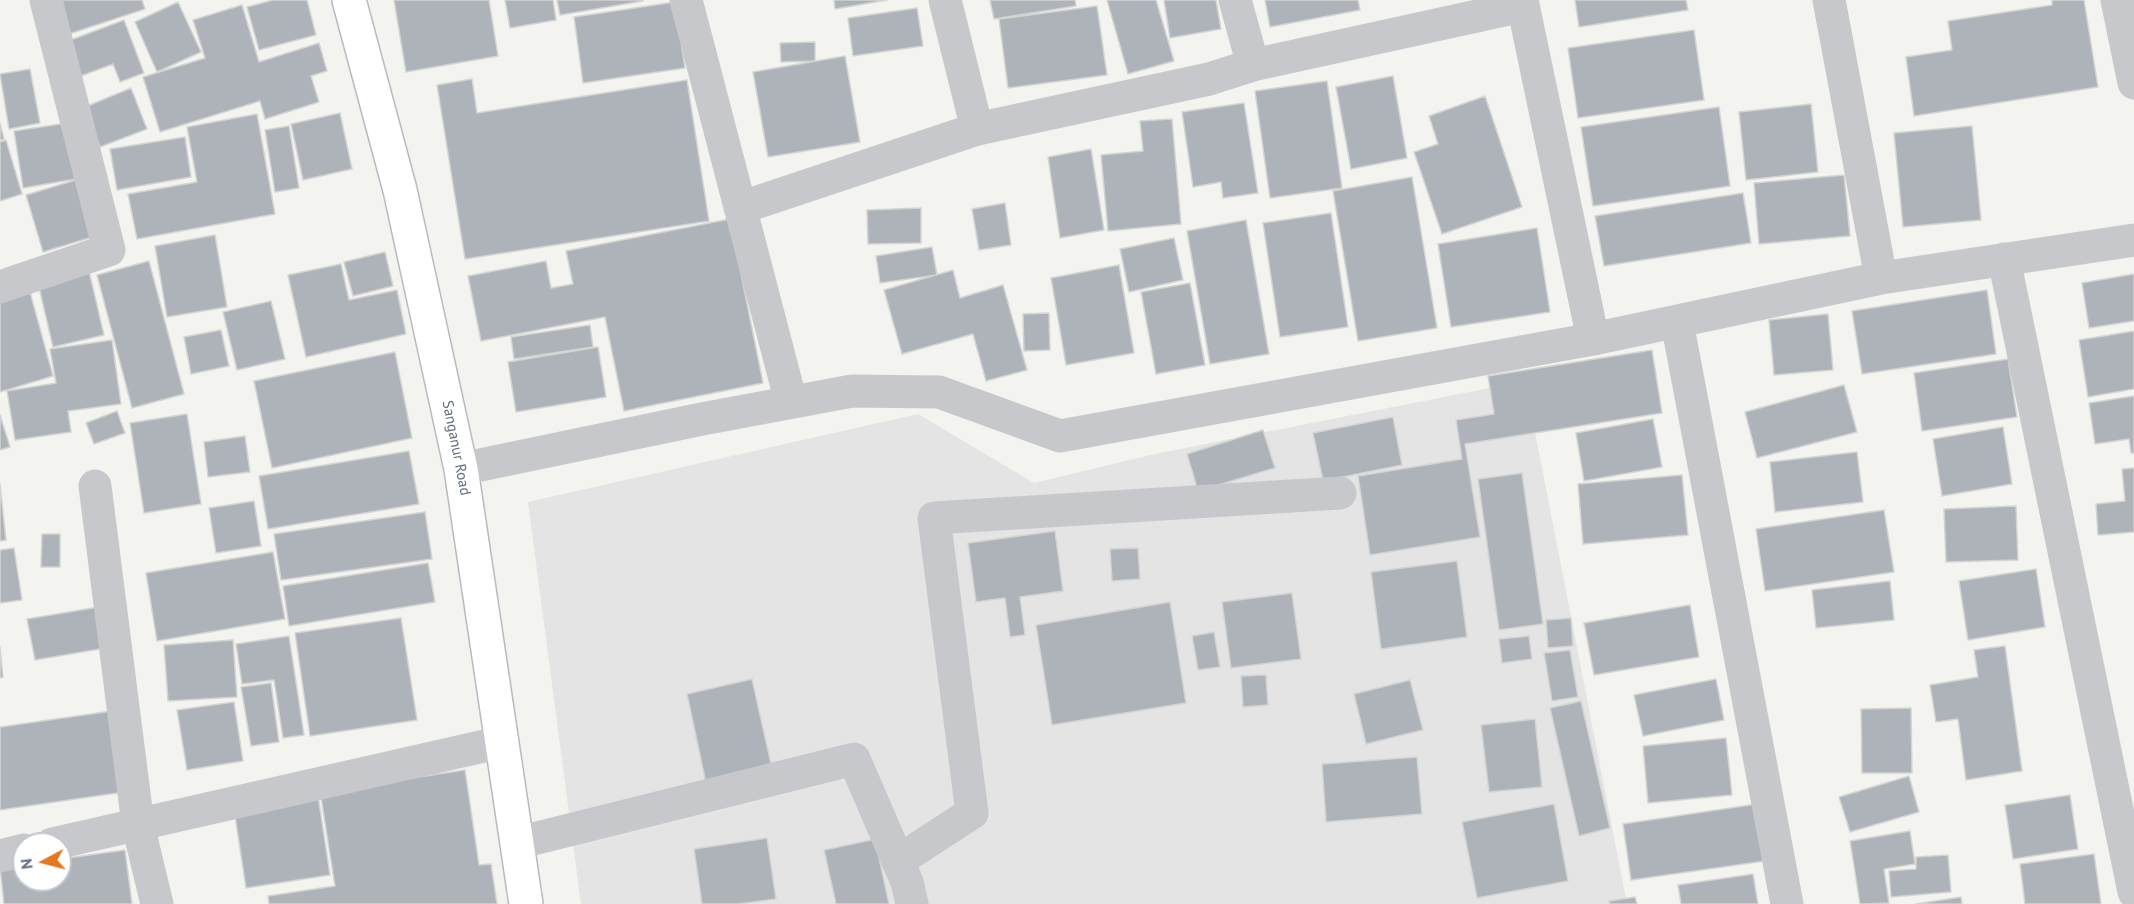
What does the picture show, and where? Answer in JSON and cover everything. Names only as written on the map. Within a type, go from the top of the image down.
[{"type":"main road","name":"Sanganur Road","points":[[349,0],[400,190],[461,469],[526,904]]},
{"type":"street","points":[[0,287],[110,250],[46,0]]},
{"type":"street","points":[[686,0],[791,402]]},
{"type":"street","points":[[945,0],[977,129]]},
{"type":"street","points":[[1235,0],[1253,65]]},
{"type":"street","points":[[1829,0],[1881,279]]},
{"type":"street","points":[[2117,0],[2134,83]]},
{"type":"street","points":[[740,208],[977,129],[1209,79],[1253,65],[1522,3],[1593,339]]},
{"type":"street","points":[[461,469],[852,391],[939,392],[1060,436],[1593,339],[1881,279],[2134,240]]},
{"type":"street","points":[[2004,260],[2134,892]]},
{"type":"street","points":[[1677,322],[1787,904]]},
{"type":"street","points":[[95,486],[138,825],[157,904]]},
{"type":"street","points":[[898,861],[972,813],[934,518],[1192,500],[1340,493]]},
{"type":"street","points":[[72,840],[502,742]]},
{"type":"street","points":[[517,843],[854,759],[907,882],[912,904]]},
{"type":"shaded area","points":[[1525,381],[1627,904],[581,904],[528,502],[918,414],[1034,483],[1155,454]]},
{"type":"building","points":[[58,0],[142,0],[145,9],[69,34]]},
{"type":"building","points":[[273,0],[307,0],[316,35],[259,50],[247,7]]},
{"type":"building","points":[[394,0],[489,0],[498,56],[406,72]]},
{"type":"building","points":[[505,0],[553,0],[556,20],[510,28]]},
{"type":"building","points":[[557,0],[642,0],[643,1],[560,15]]},
{"type":"building","points":[[834,0],[887,0],[835,9]]},
{"type":"building","points":[[990,0],[1075,0],[1076,6],[994,19]]},
{"type":"building","points":[[1107,0],[1156,0],[1174,61],[1128,74]]},
{"type":"building","points":[[1164,0],[1216,0],[1221,29],[1170,38]]},
{"type":"building","points":[[1265,0],[1358,0],[1360,10],[1270,27]]},
{"type":"building","points":[[1575,0],[1686,0],[1688,10],[1579,27]]},
{"type":"building","points":[[2052,0],[2084,0],[2098,87],[1914,116],[1906,57],[1952,50],[1948,21],[2052,5]]},
{"type":"building","points":[[178,2],[201,52],[157,72],[135,22]]},
{"type":"building","points":[[675,2],[685,68],[583,83],[574,17]]},
{"type":"building","points":[[242,5],[259,62],[319,43],[327,71],[311,76],[319,102],[265,119],[260,101],[160,132],[143,77],[205,58],[193,20]]},
{"type":"building","points":[[1097,6],[1107,75],[1008,88],[999,19]]},
{"type":"building","points":[[917,8],[923,46],[853,56],[848,18]]},
{"type":"building","points":[[124,20],[144,73],[120,82],[113,64],[73,79],[60,44]]},
{"type":"building","points":[[1694,30],[1704,100],[1578,118],[1568,48]]},
{"type":"building","points":[[815,42],[815,61],[781,62],[780,43]]},
{"type":"building","points":[[845,56],[860,142],[768,157],[753,72]]},
{"type":"building","points":[[30,69],[40,123],[9,129],[0,74]]},
{"type":"building","points":[[1393,76],[1407,158],[1351,169],[1336,87]]},
{"type":"building","points":[[472,79],[477,113],[687,80],[709,221],[465,259],[437,85]]},
{"type":"building","points":[[1327,81],[1342,188],[1270,198],[1255,91]]},
{"type":"building","points":[[131,88],[147,129],[100,147],[85,107]]},
{"type":"building","points":[[1485,96],[1522,207],[1442,234],[1414,152],[1438,144],[1429,116]]},
{"type":"building","points":[[1244,103],[1258,193],[1223,198],[1221,182],[1193,187],[1182,112]]},
{"type":"building","points":[[1811,104],[1818,172],[1746,180],[1739,112]]},
{"type":"building","points":[[1719,107],[1730,186],[1593,206],[1581,127]]},
{"type":"building","points":[[340,113],[352,169],[303,180],[291,124]]},
{"type":"building","points":[[257,114],[275,214],[137,239],[128,194],[197,182],[187,127]]},
{"type":"building","points":[[1172,119],[1181,224],[1108,231],[1101,155],[1143,151],[1140,121]]},
{"type":"building","points":[[0,123],[4,139],[0,140]]},
{"type":"building","points":[[67,123],[76,179],[23,188],[14,131]]},
{"type":"building","points":[[289,126],[299,188],[275,192],[265,130]]},
{"type":"building","points":[[1972,126],[1981,220],[1903,227],[1894,133]]},
{"type":"building","points":[[185,137],[191,177],[117,190],[110,149]]},
{"type":"building","points":[[6,140],[22,194],[0,201],[0,142]]},
{"type":"building","points":[[1091,149],[1104,230],[1060,238],[1048,157]]},
{"type":"building","points":[[1844,175],[1850,236],[1759,244],[1754,183]]},
{"type":"building","points":[[1412,177],[1437,328],[1358,341],[1333,191]]},
{"type":"building","points":[[82,178],[99,235],[43,252],[26,195]]},
{"type":"building","points":[[1743,193],[1751,243],[1604,266],[1595,216]]},
{"type":"building","points":[[1005,203],[1011,245],[979,250],[972,209]]},
{"type":"building","points":[[921,208],[921,243],[868,244],[867,210]]},
{"type":"building","points":[[1331,213],[1348,327],[1280,337],[1263,223]]},
{"type":"building","points":[[730,219],[763,383],[624,411],[605,317],[481,341],[468,276],[546,261],[551,288],[573,284],[566,251]]},
{"type":"building","points":[[1246,220],[1269,354],[1210,364],[1187,231]]},
{"type":"building","points":[[1537,228],[1550,312],[1451,327],[1438,244]]},
{"type":"building","points":[[215,235],[227,307],[167,317],[155,246]]},
{"type":"building","points":[[1174,238],[1183,280],[1129,292],[1120,249]]},
{"type":"building","points":[[932,247],[937,275],[880,283],[876,256]]},
{"type":"building","points":[[385,252],[393,286],[353,296],[344,262]]},
{"type":"building","points":[[149,261],[184,394],[132,408],[97,275]]},
{"type":"building","points":[[341,264],[349,300],[397,290],[406,334],[306,357],[288,275]]},
{"type":"building","points":[[1119,265],[1134,353],[1066,365],[1051,278]]},
{"type":"building","points":[[953,270],[960,298],[1003,285],[1027,370],[986,381],[973,334],[902,354],[884,290]]},
{"type":"building","points":[[89,271],[104,335],[53,347],[38,283]]},
{"type":"building","points":[[2134,274],[2134,321],[2089,328],[2082,283]]},
{"type":"building","points":[[1190,283],[1205,365],[1156,374],[1141,292]]},
{"type":"building","points":[[1987,290],[1996,354],[1862,374],[1852,311]]},
{"type":"building","points":[[30,292],[53,376],[0,392],[0,301]]},
{"type":"building","points":[[271,301],[285,359],[237,370],[223,312]]},
{"type":"building","points":[[1049,313],[1050,350],[1024,351],[1023,314]]},
{"type":"building","points":[[1828,314],[1833,370],[1774,375],[1769,320]]},
{"type":"building","points":[[590,325],[593,347],[514,359],[511,337]]},
{"type":"building","points":[[221,330],[229,366],[191,374],[184,337]]},
{"type":"building","points":[[2134,331],[2134,389],[2088,397],[2079,340]]},
{"type":"building","points":[[112,340],[121,404],[68,411],[71,432],[15,440],[7,391],[56,383],[50,349]]},
{"type":"building","points":[[598,347],[606,397],[516,412],[508,362]]},
{"type":"building","points":[[1652,350],[1662,413],[1465,444],[1480,537],[1370,555],[1358,476],[1462,459],[1456,420],[1494,414],[1488,376]]},
{"type":"building","points":[[395,352],[412,438],[272,468],[254,381]]},
{"type":"building","points":[[2008,359],[2017,417],[1922,431],[1914,373]]},
{"type":"building","points":[[1844,385],[1857,432],[1757,458],[1745,412]]},
{"type":"building","points":[[2134,396],[2134,453],[2131,453],[2129,439],[2095,444],[2089,403]]},
{"type":"building","points":[[117,411],[125,433],[94,444],[86,423]]},
{"type":"building","points":[[187,414],[201,504],[144,513],[130,423]]},
{"type":"building","points":[[0,415],[10,447],[0,450]]},
{"type":"building","points":[[1393,417],[1402,465],[1323,481],[1313,433]]},
{"type":"building","points":[[1653,419],[1662,467],[1584,481],[1576,433]]},
{"type":"building","points":[[2003,427],[2012,484],[1942,496],[1933,439]]},
{"type":"building","points":[[1263,430],[1275,468],[1198,491],[1187,454]]},
{"type":"building","points":[[245,436],[250,472],[208,477],[204,442]]},
{"type":"building","points":[[409,451],[419,504],[268,529],[259,476]]},
{"type":"building","points":[[1857,452],[1863,502],[1775,512],[1770,462]]},
{"type":"building","points":[[2134,468],[2134,532],[2098,535],[2096,504],[2125,501],[2122,469]]},
{"type":"building","points":[[1522,473],[1543,624],[1499,630],[1478,479]]},
{"type":"building","points":[[1682,475],[1688,535],[1583,544],[1578,484]]},
{"type":"building","points":[[0,484],[6,540],[0,541]]},
{"type":"building","points":[[254,501],[261,546],[216,553],[209,508]]},
{"type":"building","points":[[2016,506],[2018,560],[1946,562],[1944,509]]},
{"type":"building","points":[[1884,510],[1894,572],[1765,591],[1756,529]]},
{"type":"building","points":[[425,512],[432,559],[281,580],[274,534]]},
{"type":"building","points":[[1055,531],[1063,591],[1020,597],[1025,635],[1010,637],[1005,598],[976,602],[968,543]]},
{"type":"building","points":[[42,534],[60,534],[60,567],[41,567]]},
{"type":"building","points":[[14,548],[22,600],[0,603],[0,550]]},
{"type":"building","points":[[1138,548],[1140,579],[1112,581],[1110,549]]},
{"type":"building","points":[[273,552],[285,619],[157,641],[146,573]]},
{"type":"building","points":[[1457,561],[1467,637],[1381,649],[1371,572]]},
{"type":"building","points":[[428,563],[435,602],[289,626],[283,586]]},
{"type":"building","points":[[2036,569],[2045,627],[1968,640],[1959,581]]},
{"type":"building","points":[[1890,581],[1894,620],[1816,628],[1812,590]]},
{"type":"building","points":[[1292,593],[1301,659],[1231,668],[1222,602]]},
{"type":"building","points":[[1170,602],[1186,703],[1052,725],[1036,625]]},
{"type":"building","points":[[1690,605],[1699,657],[1594,675],[1584,623]]},
{"type":"building","points":[[99,607],[106,648],[35,660],[27,619]]},
{"type":"building","points":[[401,618],[417,720],[310,736],[295,633]]},
{"type":"building","points":[[1571,618],[1573,646],[1548,648],[1546,620]]},
{"type":"building","points":[[1214,632],[1220,667],[1198,670],[1192,636]]},
{"type":"building","points":[[289,636],[304,735],[283,738],[274,680],[242,684],[236,644]]},
{"type":"building","points":[[1529,636],[1532,659],[1502,663],[1499,639]]},
{"type":"building","points":[[233,640],[237,697],[168,701],[164,645]]},
{"type":"building","points":[[2005,646],[2022,771],[1966,780],[1958,719],[1936,722],[1930,685],[1978,677],[1974,650]]},
{"type":"building","points":[[0,647],[3,677],[0,678]]},
{"type":"building","points":[[1570,650],[1578,697],[1552,701],[1544,653]]},
{"type":"building","points":[[1266,675],[1268,705],[1243,707],[1241,676]]},
{"type":"building","points":[[752,679],[773,773],[707,788],[687,694]]},
{"type":"building","points":[[1716,679],[1724,720],[1643,736],[1634,695]]},
{"type":"building","points":[[1410,680],[1423,730],[1366,744],[1354,694]]},
{"type":"building","points":[[271,683],[279,742],[251,746],[241,687]]},
{"type":"building","points":[[1581,701],[1610,828],[1579,836],[1550,708]]},
{"type":"building","points":[[234,702],[243,761],[187,770],[177,710]]},
{"type":"building","points":[[1911,708],[1912,773],[1862,773],[1861,709]]},
{"type":"building","points":[[119,710],[131,791],[0,810],[0,727]]},
{"type":"building","points":[[1535,719],[1542,787],[1489,792],[1481,725]]},
{"type":"building","points":[[1726,738],[1732,795],[1648,803],[1643,746]]},
{"type":"building","points":[[1417,757],[1422,814],[1326,822],[1322,764]]},
{"type":"building","points":[[465,770],[479,865],[491,864],[497,904],[269,904],[268,896],[335,886],[321,797],[353,787]]},
{"type":"building","points":[[1909,776],[1919,812],[1850,832],[1839,797]]},
{"type":"building","points":[[2070,795],[2078,849],[2013,859],[2005,805]]},
{"type":"building","points":[[318,796],[330,875],[246,888],[234,809]]},
{"type":"building","points":[[1554,804],[1568,881],[1477,898],[1462,822]]},
{"type":"building","points":[[1757,804],[1765,861],[1631,880],[1623,824]]},
{"type":"building","points":[[1910,831],[1915,864],[1884,869],[1889,903],[1860,904],[1850,841]]},
{"type":"building","points":[[767,838],[776,899],[738,904],[702,904],[694,849]]},
{"type":"building","points":[[875,839],[889,904],[836,904],[824,850]]},
{"type":"building","points":[[125,850],[132,904],[4,904],[0,868],[12,866],[12,892],[72,892],[72,857]]},
{"type":"building","points":[[2094,854],[2101,904],[2025,904],[2020,864]]},
{"type":"building","points":[[1948,855],[1951,892],[1891,897],[1889,871],[1916,869],[1916,857]]},
{"type":"building","points":[[1753,874],[1758,904],[1681,904],[1678,885]]},
{"type":"building","points":[[1635,897],[1637,904],[1610,904],[1609,901]]},
{"type":"building","points":[[1961,897],[1962,904],[1916,904]]}]
